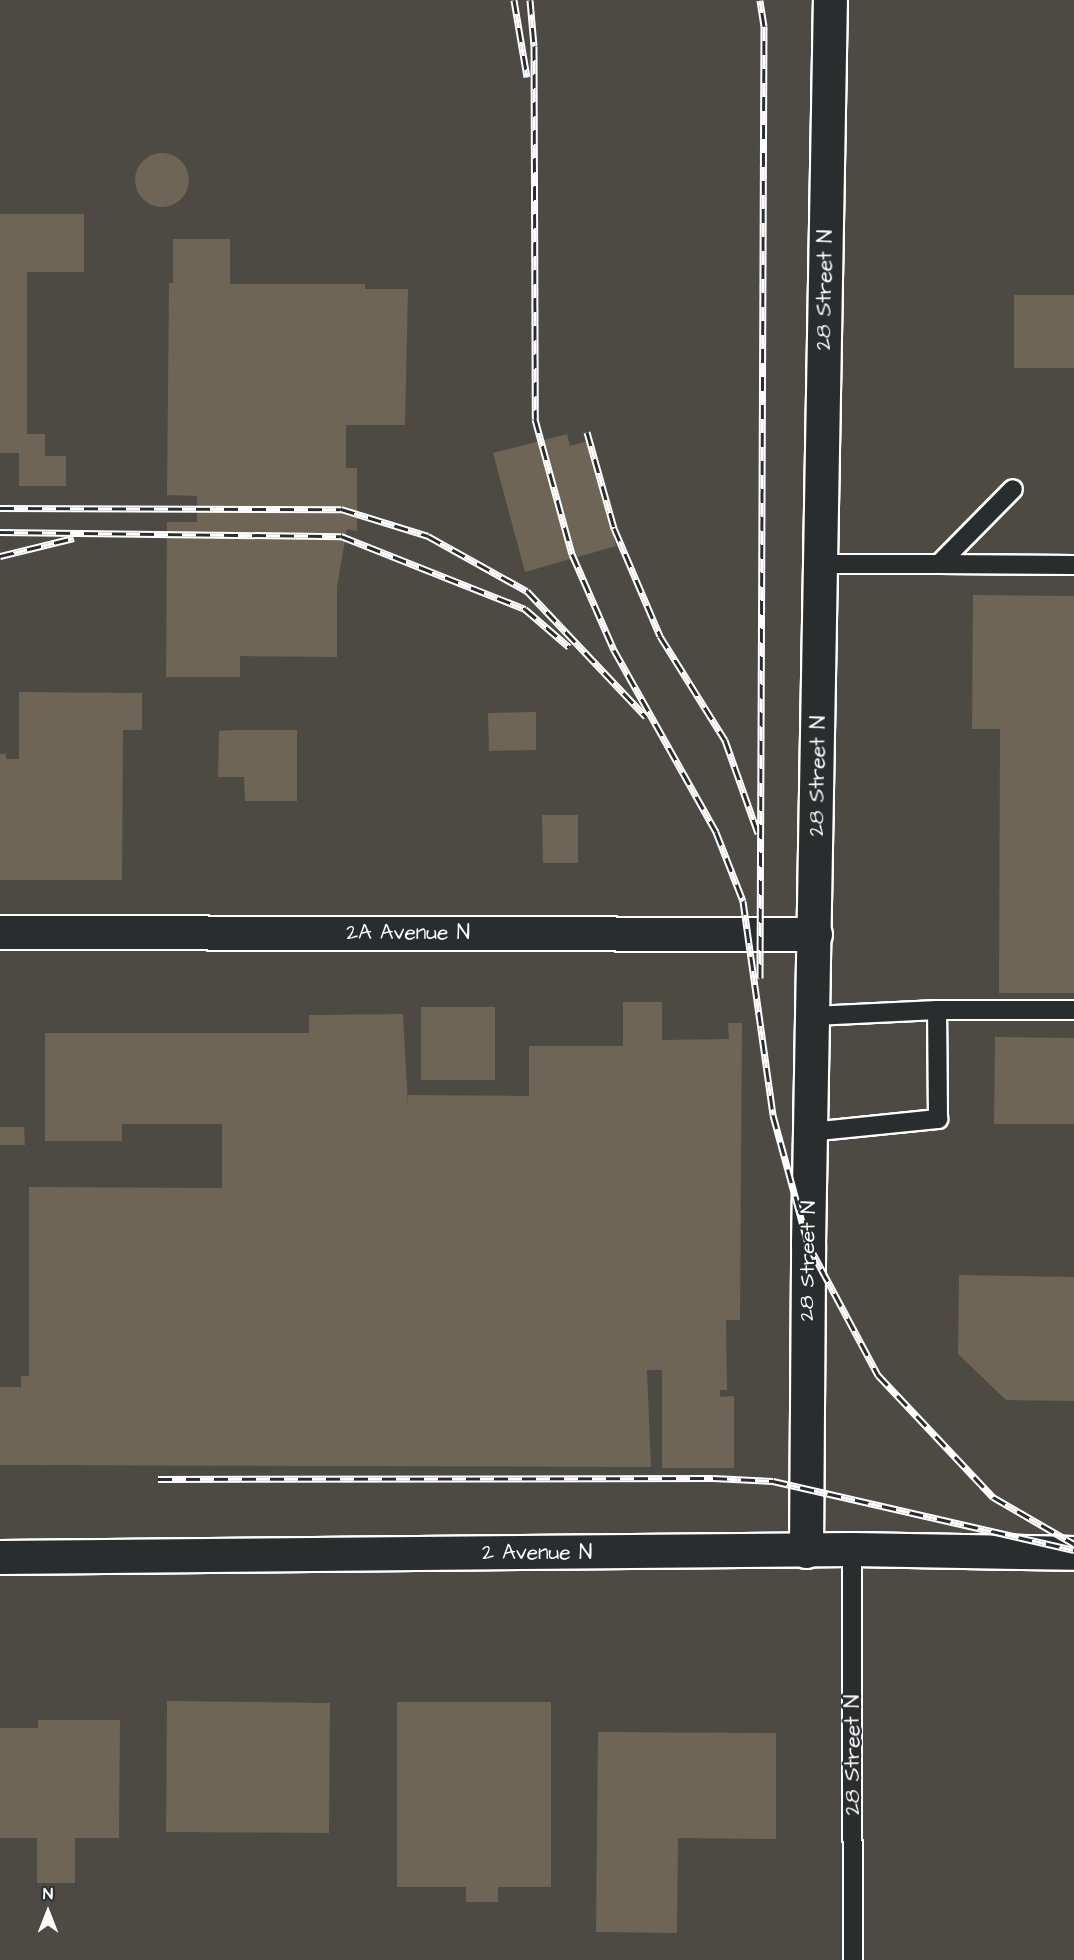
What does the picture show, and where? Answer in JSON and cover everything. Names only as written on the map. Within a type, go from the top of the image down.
[{"type":"street","name":"28 Street N","points":[[806,1551],[810,1132],[814,1016],[830,0]]},
{"type":"street","name":"2A Avenue N","points":[[0,932],[815,934]]},
{"type":"street","name":"2 Avenue N","points":[[0,1557],[852,1550],[1074,1553]]},
{"type":"lane","points":[[939,564],[1012,489]]},
{"type":"lane","points":[[821,564],[1074,565]]},
{"type":"lane","points":[[814,1016],[937,1010],[1074,1010]]},
{"type":"lane","points":[[810,1132],[938,1119],[937,1010]]},
{"type":"lane","name":"28 Street N","points":[[852,1550],[854,1960]]},
{"type":"shaded area","points":[[0,0],[1074,0],[1074,1960],[0,1960]]},
{"type":"building","points":[[157,153],[167,153],[177,157],[185,165],[189,180],[185,195],[177,203],[167,207],[157,207],[147,203],[139,195],[135,185],[135,175],[139,165],[147,157]]},
{"type":"building","points":[[0,214],[84,214],[84,272],[27,272],[27,434],[45,434],[45,456],[66,456],[66,486],[19,486],[19,453],[0,453]]},
{"type":"building","points":[[173,239],[230,239],[230,284],[365,284],[365,289],[408,289],[405,425],[346,425],[346,468],[357,468],[357,531],[347,529],[337,587],[337,657],[240,656],[240,677],[166,677],[167,522],[197,522],[197,496],[167,495],[169,283],[173,283]]},
{"type":"building","points":[[1014,295],[1074,295],[1074,368],[1014,368]]},
{"type":"building","points":[[567,434],[570,446],[588,441],[616,546],[525,572],[493,453]]},
{"type":"building","points":[[973,595],[1074,596],[1074,993],[999,993],[1000,729],[972,729]]},
{"type":"building","points":[[19,692],[142,693],[142,730],[123,730],[122,880],[0,880],[0,754],[6,754],[6,759],[19,759]]},
{"type":"building","points":[[536,712],[536,750],[489,751],[488,713]]},
{"type":"building","points":[[297,730],[297,801],[245,801],[244,777],[218,777],[219,731]]},
{"type":"building","points":[[542,815],[578,815],[578,863],[543,863]]},
{"type":"building","points":[[623,1002],[662,1002],[662,1040],[729,1039],[728,1023],[742,1023],[740,1320],[726,1320],[727,1390],[720,1390],[720,1397],[734,1396],[734,1468],[662,1468],[662,1370],[647,1370],[651,1467],[0,1465],[0,1387],[21,1387],[21,1376],[29,1376],[29,1187],[222,1188],[222,1124],[122,1124],[122,1141],[45,1141],[45,1033],[309,1033],[309,1015],[403,1014],[408,1106],[408,1095],[529,1096],[529,1046],[623,1046]]},
{"type":"building","points":[[421,1007],[495,1007],[495,1080],[421,1080]]},
{"type":"building","points":[[995,1037],[1074,1038],[1074,1124],[994,1124]]},
{"type":"building","points":[[0,1127],[24,1127],[25,1145],[0,1145]]},
{"type":"building","points":[[959,1275],[1074,1277],[1074,1401],[1006,1400],[958,1354]]},
{"type":"building","points":[[167,1701],[330,1703],[329,1833],[166,1832]]},
{"type":"building","points":[[397,1702],[551,1702],[551,1887],[498,1887],[498,1902],[466,1902],[466,1887],[397,1887]]},
{"type":"building","points":[[38,1720],[120,1720],[119,1838],[75,1838],[75,1883],[37,1883],[37,1838],[0,1838],[0,1728],[38,1728]]},
{"type":"building","points":[[598,1732],[776,1733],[776,1839],[678,1838],[677,1933],[596,1932]]},
{"type":"railway","points":[[514,0],[527,77]]},
{"type":"railway","points":[[530,0],[534,46],[535,419],[572,554],[614,650],[716,832],[743,901],[773,1115],[808,1244],[878,1375],[993,1497],[1074,1544]]},
{"type":"railway","points":[[760,0],[764,26],[760,978]]},
{"type":"railway","points":[[587,432],[614,528],[660,636],[725,740],[758,833]]},
{"type":"railway","points":[[0,508],[341,509],[428,536],[527,591],[646,717]]},
{"type":"railway","points":[[0,532],[341,536],[525,609],[569,647]]},
{"type":"railway","points":[[0,556],[74,538]]},
{"type":"railway","points":[[158,1479],[713,1478],[773,1481],[1074,1550]]}]
